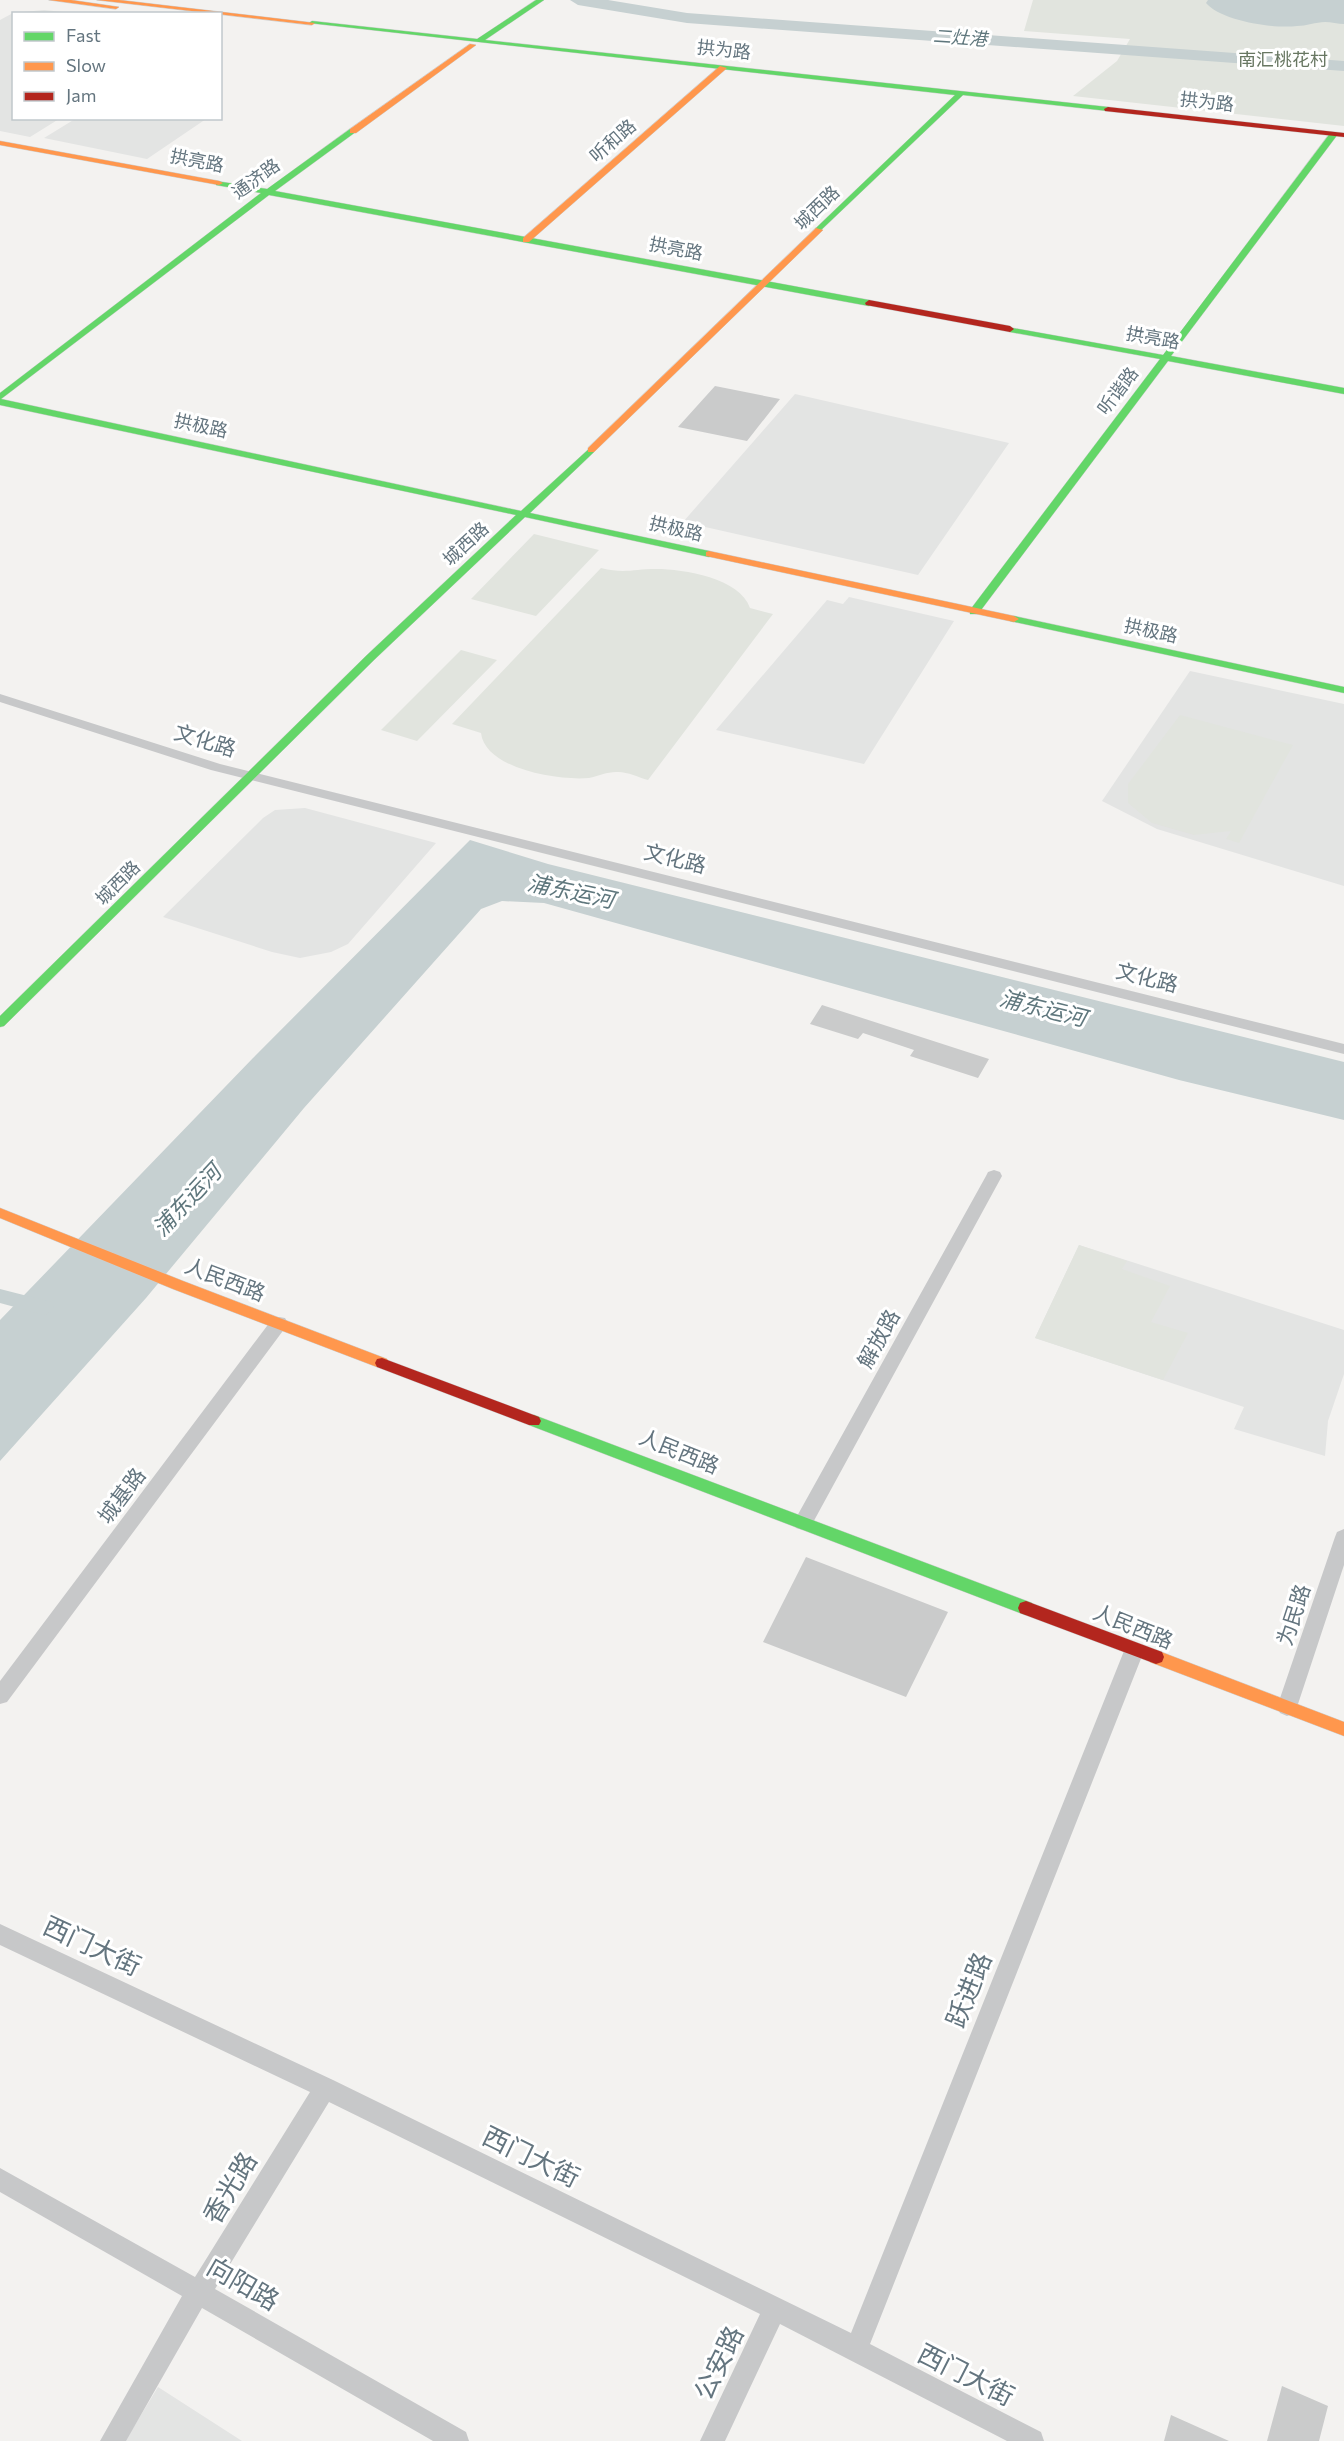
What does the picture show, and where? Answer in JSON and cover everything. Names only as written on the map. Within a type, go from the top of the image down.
[{"type":"street","points":[[52,0],[159,12]]},
{"type":"street","name":"拱为路","points":[[100,0],[205,12]]},
{"type":"street","name":"通济路","points":[[1,397],[268,192],[476,43],[538,2]]},
{"type":"street","name":"拱为路","points":[[222,14],[1338,137]]},
{"type":"street","name":"拱为路","points":[[222,18],[476,43]]},
{"type":"street","name":"听和路","points":[[526,240],[721,70]]},
{"type":"street","name":"城西路","points":[[0,1023],[371,657],[529,511],[958,96]]},
{"type":"street","name":"听谐路","points":[[978,607],[1165,358],[1338,137]]},
{"type":"street","name":"拱亮路","points":[[0,143],[1344,391]]},
{"type":"street","name":"拱极路","points":[[1,397],[978,607],[1344,690]]},
{"type":"street","name":"拱极路","points":[[978,607],[1344,680]]},
{"type":"street","name":"文化路","points":[[0,698],[252,776],[1344,1049]]},
{"type":"street","name":"解放路","points":[[803,1523],[994,1176]]},
{"type":"street","name":"人民西路","points":[[0,1213],[178,1285],[1134,1651],[1344,1729]]},
{"type":"street","name":"城基路","points":[[0,1696],[279,1323]]},
{"type":"street","name":"为民路","points":[[1287,1707],[1344,1537]]},
{"type":"street","name":"跃进路","points":[[856,2350],[1134,1651]]},
{"type":"street","name":"西门大街","points":[[0,1934],[325,2088],[775,2309],[1032,2441]]},
{"type":"street","name":"香光路","points":[[112,2441],[185,2312],[325,2088]]},
{"type":"street","name":"向阳路","points":[[0,2179],[199,2291],[457,2441]]},
{"type":"street","name":"公安路","points":[[712,2441],[775,2309]]},
{"type":"shaded area","points":[[44,10],[63,12],[23,12]]},
{"type":"shaded area","points":[[12,14],[12,120],[57,120],[30,137],[0,131],[0,20]]},
{"type":"shaded area","points":[[73,120],[205,120],[147,159],[44,138]]},
{"type":"shaded area","points":[[795,394],[1009,443],[918,575],[683,522]]},
{"type":"shaded area","points":[[849,597],[954,621],[864,764],[716,730],[827,600],[843,604]]},
{"type":"shaded area","points":[[1190,671],[1344,704],[1344,886],[1157,829],[1102,801]]},
{"type":"shaded area","points":[[305,808],[436,843],[348,944],[331,952],[300,958],[272,952],[163,917],[263,818],[275,810]]},
{"type":"shaded area","points":[[1079,1245],[1344,1330],[1344,1374],[1328,1421],[1325,1456],[1234,1429],[1244,1407],[1035,1338]]},
{"type":"shaded area","points":[[158,2387],[242,2441],[125,2441]]},
{"type":"green space","name":"南汇桃花村","points":[[1033,0],[1344,0],[1344,126],[1073,96],[1117,61],[1130,39],[1024,31]]},
{"type":"green space","points":[[534,534],[599,550],[536,616],[471,599]]},
{"type":"green space","points":[[601,568],[623,571],[668,569],[710,577],[735,589],[750,608],[773,614],[648,780],[620,772],[576,778],[543,775],[525,770],[495,756],[486,745],[481,733],[452,724]]},
{"type":"green space","points":[[461,650],[497,660],[417,741],[381,730]]},
{"type":"green space","points":[[1180,715],[1293,745],[1239,843],[1226,839],[1231,831],[1194,835],[1152,823],[1128,803],[1128,784]]},
{"type":"green space","points":[[1079,1245],[1127,1261],[1122,1269],[1170,1286],[1151,1322],[1188,1333],[1163,1380],[1035,1338]]},
{"type":"water","points":[[1208,0],[1344,0],[1344,24],[1325,22],[1287,27],[1262,25],[1223,15],[1206,3]]},
{"type":"water","name":"浦东运河","points":[[470,840],[548,864],[1344,1062],[1344,1120],[1179,1080],[544,903],[502,901],[481,909],[304,1108],[146,1298],[0,1461],[0,1320],[253,1058]]},
{"type":"building","points":[[715,386],[780,399],[747,441],[678,427]]},
{"type":"building","points":[[822,1005],[989,1059],[978,1078],[910,1056],[914,1050],[863,1033],[858,1039],[810,1024]]},
{"type":"building","points":[[806,1557],[948,1612],[906,1697],[763,1642]]},
{"type":"building","points":[[1282,2386],[1328,2406],[1319,2441],[1267,2441]]},
{"type":"building","points":[[1171,2415],[1229,2441],[1164,2441]]},
{"type":"waterway","name":"二灶港","points":[[578,0],[687,18],[1344,66]]},
{"type":"waterway","points":[[0,1296],[44,1307]]},
{"type":"traffic: fast","points":[[480,40],[541,0]]},
{"type":"traffic: fast","points":[[312,23],[1108,109]]},
{"type":"traffic: fast","points":[[819,230],[960,94]]},
{"type":"traffic: fast","points":[[0,397],[268,192],[353,131]]},
{"type":"traffic: fast","points":[[974,612],[1334,134]]},
{"type":"traffic: fast","points":[[219,183],[869,303]]},
{"type":"traffic: fast","points":[[1010,329],[1344,391]]},
{"type":"traffic: fast","points":[[0,402],[709,554]]},
{"type":"traffic: fast","points":[[0,1023],[371,657],[591,450]]},
{"type":"traffic: fast","points":[[1014,619],[1344,690]]},
{"type":"traffic: fast","points":[[534,1421],[1026,1608]]},
{"type":"traffic: slow","points":[[52,0],[116,7]]},
{"type":"traffic: slow","points":[[100,0],[211,12]]},
{"type":"traffic: slow","points":[[222,13],[312,23]]},
{"type":"traffic: slow","points":[[353,131],[472,45]]},
{"type":"traffic: slow","points":[[526,240],[723,68]]},
{"type":"traffic: slow","points":[[0,143],[219,183]]},
{"type":"traffic: slow","points":[[591,450],[819,230]]},
{"type":"traffic: slow","points":[[709,554],[1014,619]]},
{"type":"traffic: slow","points":[[0,1213],[178,1285],[382,1363]]},
{"type":"traffic: slow","points":[[1156,1657],[1344,1729]]},
{"type":"traffic: jam","points":[[1108,109],[1344,135]]},
{"type":"traffic: jam","points":[[869,303],[1010,329]]},
{"type":"traffic: jam","points":[[382,1363],[534,1421]]},
{"type":"traffic: jam","points":[[1026,1608],[1156,1657]]}]
